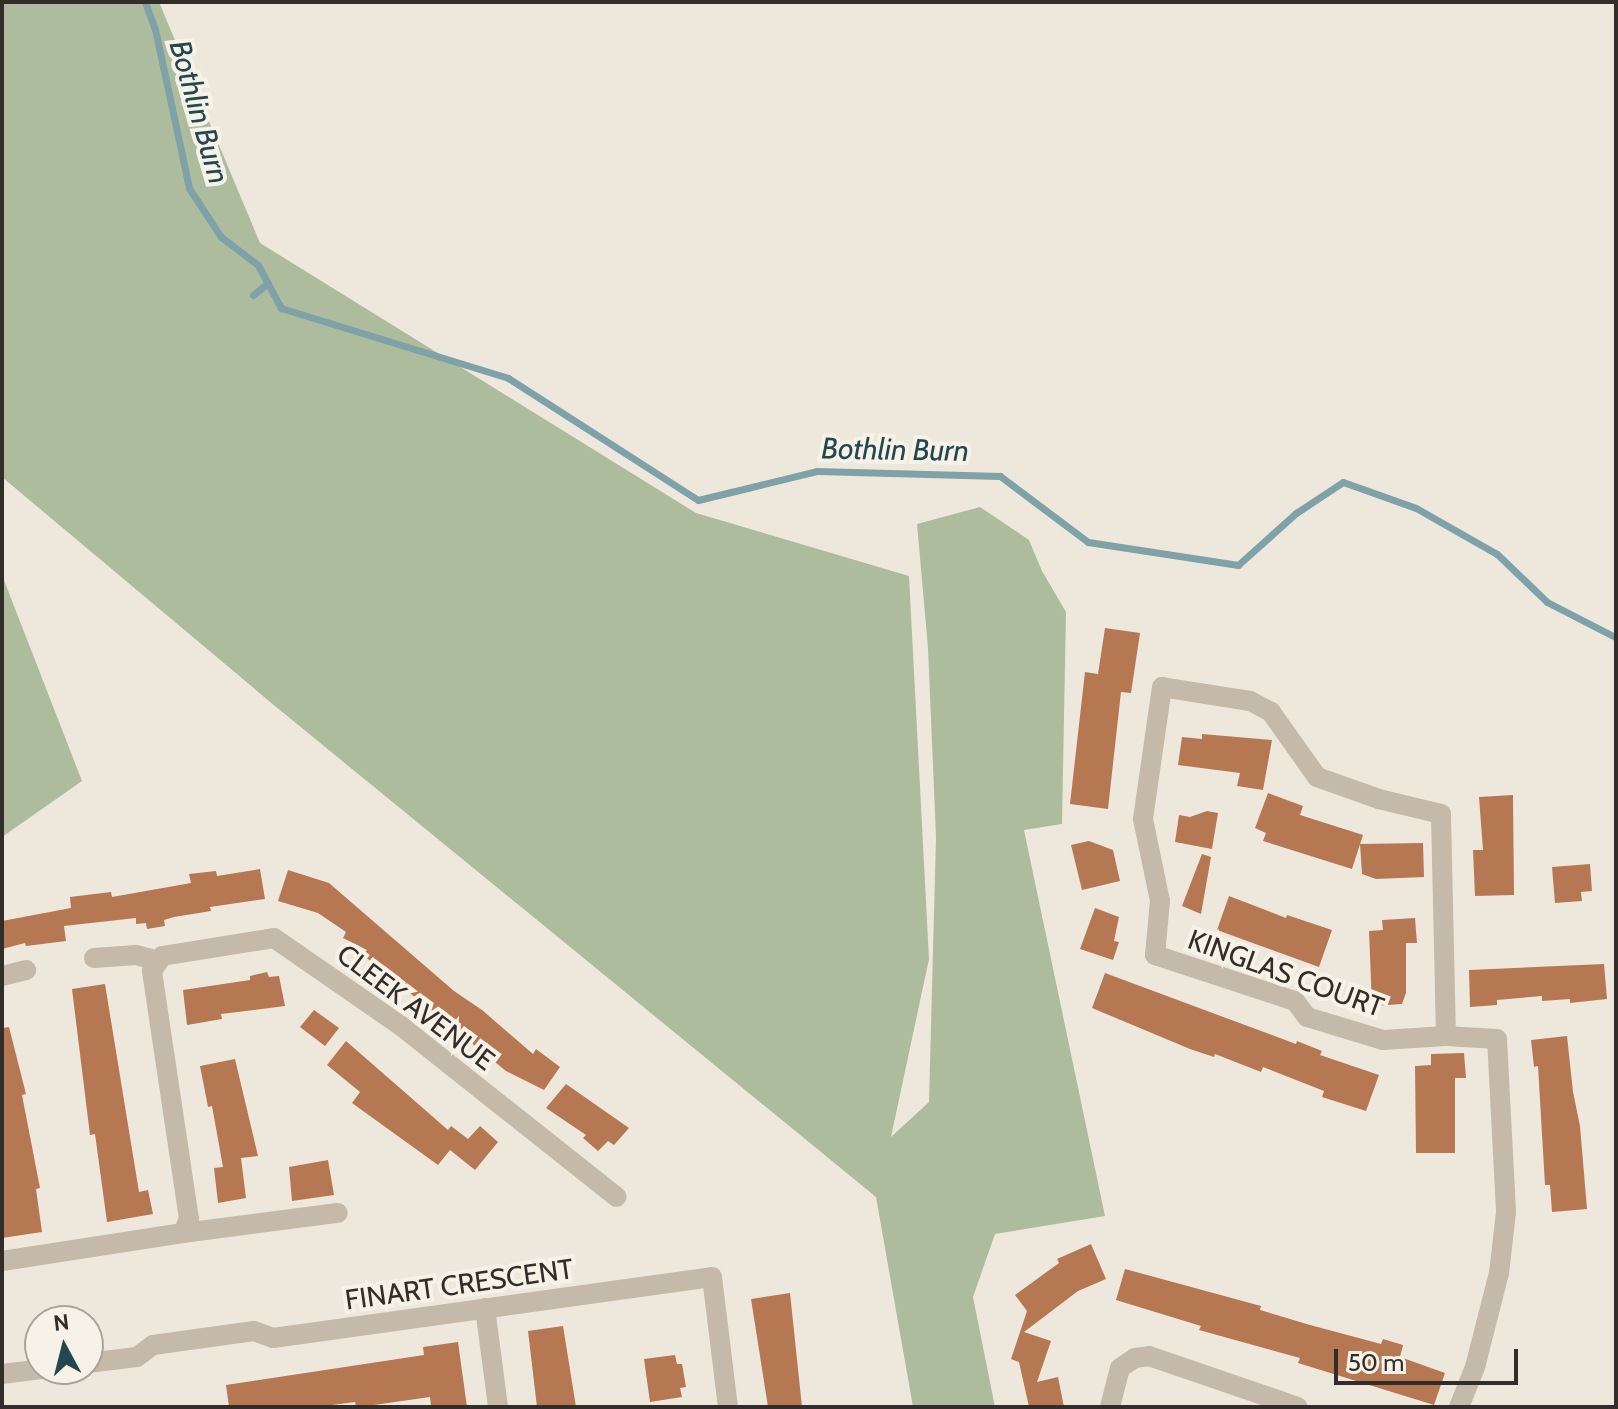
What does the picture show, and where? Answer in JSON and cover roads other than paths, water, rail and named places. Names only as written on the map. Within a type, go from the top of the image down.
[{"type":"street","name":"KINGLAS COURT","points":[[1446,1036],[1441,814],[1379,799],[1317,777],[1271,712],[1250,701],[1162,687],[1143,819],[1160,901],[1155,955],[1295,1001],[1307,1017],[1383,1040],[1446,1036],[1497,1039],[1506,1212],[1499,1273],[1475,1367],[1459,1407]]},
{"type":"street","name":"CLEEK AVENUE","points":[[94,958],[136,955],[158,961],[162,956],[274,938],[401,1026],[617,1197]]},
{"type":"street","points":[[158,961],[152,971],[189,1219],[183,1233]]},
{"type":"street","points":[[2,976],[26,970]]},
{"type":"street","points":[[2,1261],[338,1213]]},
{"type":"street","name":"FINART CRESCENT","points":[[104,1361],[137,1357],[153,1345],[254,1331],[273,1338],[712,1277],[728,1407]]},
{"type":"street","points":[[485,1308],[498,1407]]},
{"type":"street","points":[[1110,1407],[1120,1368],[1135,1358],[1149,1356],[1298,1407]]},
{"type":"street","points":[[2,1374],[24,1371]]},
{"type":"waterway","name":"Bothlin Burn","points":[[145,2],[155,29],[189,188],[221,237],[258,265],[281,308],[508,378],[698,500],[817,471],[1000,476],[1088,542],[1238,565],[1296,513],[1343,482],[1416,508],[1497,554],[1547,602],[1615,637]]},
{"type":"waterway","points":[[253,295],[268,283]]}]
